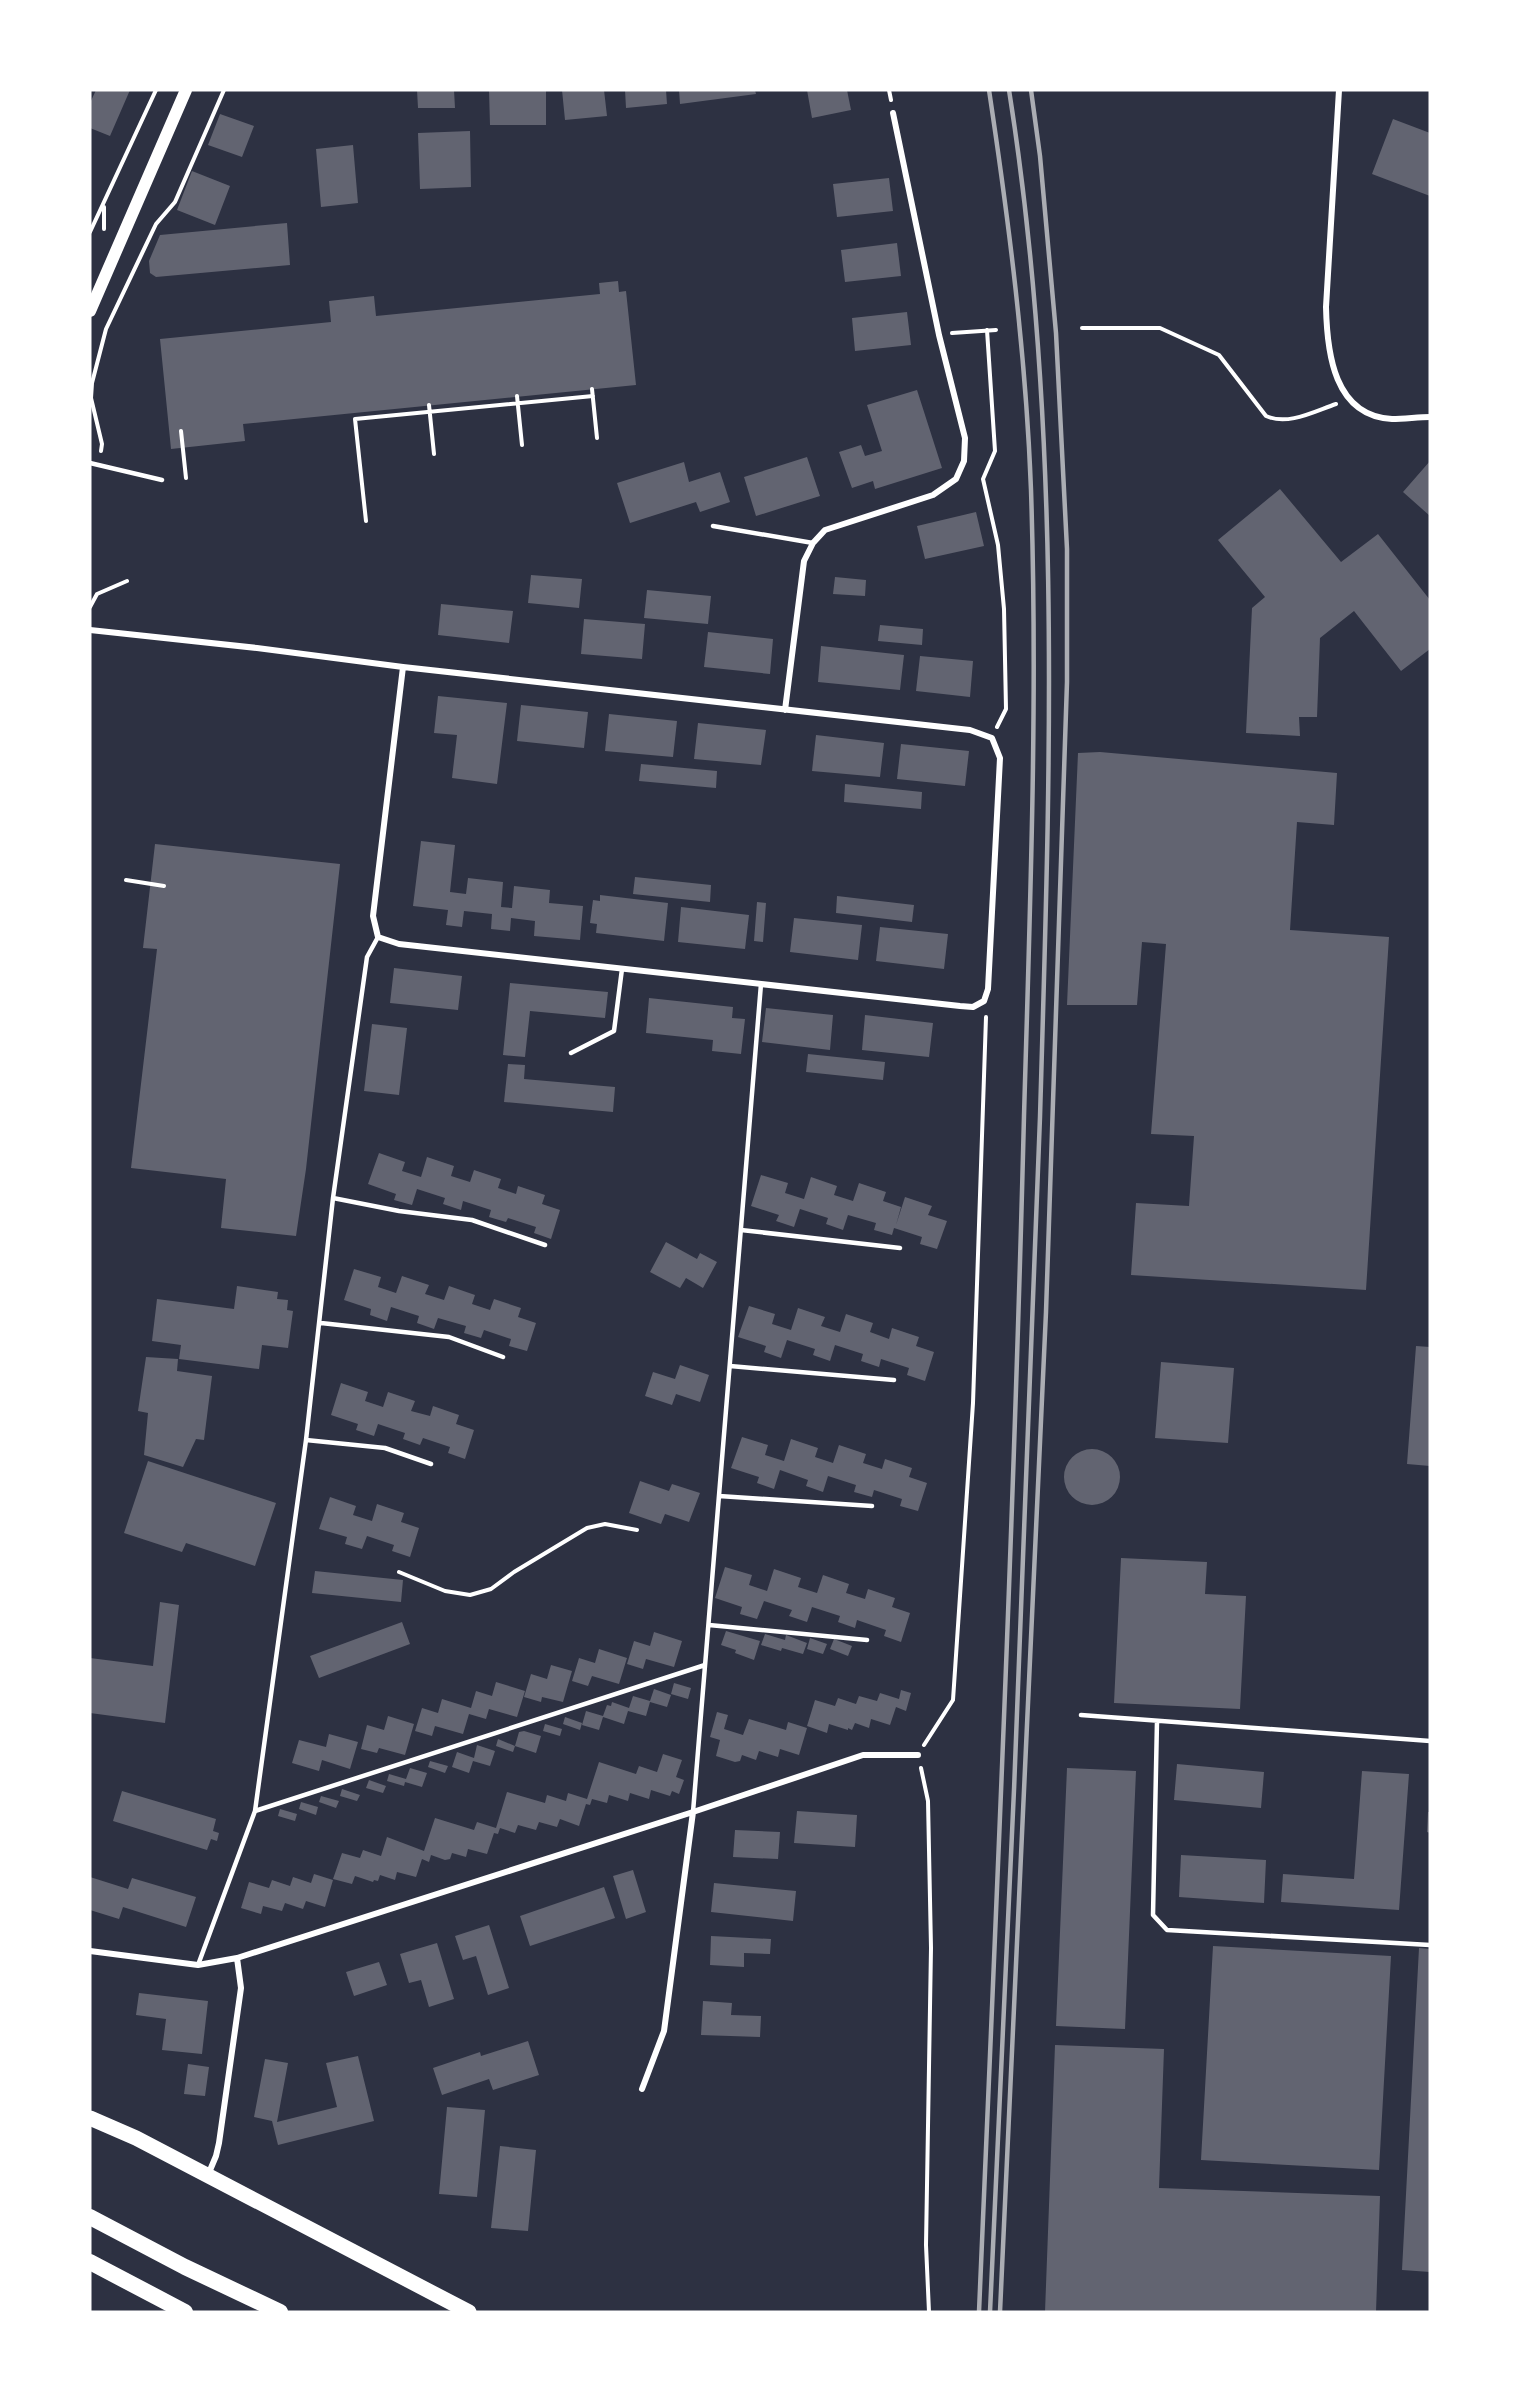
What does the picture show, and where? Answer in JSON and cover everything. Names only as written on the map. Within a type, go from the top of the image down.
[{"type":"highway","points":[[90,2217],[185,2267],[280,2312]]},
{"type":"highway","points":[[90,2262],[185,2312]]},
{"type":"main road","points":[[90,311],[186,90]]},
{"type":"main road","points":[[90,2118],[136,2138],[469,2312]]},
{"type":"street","points":[[1339,90],[1327,324],[1335,372],[1348,400],[1368,413],[1391,419],[1430,417]]},
{"type":"street","points":[[785,710],[804,561],[813,543],[825,530],[933,495],[956,479],[964,461],[965,438],[939,335],[893,113]]},
{"type":"street","points":[[90,630],[970,730],[992,738],[1000,758],[988,989],[984,1001],[973,1007],[960,1006],[399,944],[378,937],[373,916],[403,667]]},
{"type":"street","points":[[90,1950],[198,1965],[237,1958],[863,1755],[918,1755]]},
{"type":"street","points":[[642,2089],[664,2031],[693,1812]]},
{"type":"street","points":[[207,2176],[219,2143],[240,1999],[241,1988],[237,1958]]},
{"type":"lane","points":[[90,463],[162,480]]},
{"type":"lane","points":[[713,526],[813,543]]},
{"type":"lane","points":[[198,1965],[255,1811],[321,1323],[333,1198],[367,957],[378,937]]},
{"type":"lane","points":[[571,1053],[614,1031],[622,969]]},
{"type":"lane","points":[[693,1812],[761,984]]},
{"type":"lane","points":[[333,1198],[399,1211],[472,1220],[545,1245]]},
{"type":"lane","points":[[741,1230],[900,1248]]},
{"type":"lane","points":[[321,1323],[449,1337],[503,1357]]},
{"type":"lane","points":[[730,1366],[894,1380]]},
{"type":"lane","points":[[306,1440],[385,1448],[431,1464]]},
{"type":"lane","points":[[719,1496],[872,1506]]},
{"type":"lane","points":[[709,1625],[867,1640]]},
{"type":"lane","points":[[255,1811],[705,1665]]},
{"type":"lane","points":[[1082,1715],[1430,1741]]},
{"type":"lane","points":[[1157,1721],[1153,1915],[1167,1930],[1430,1945]]},
{"type":"path","points":[[90,231],[156,90]]},
{"type":"path","points":[[97,465],[102,444],[91,398],[91,382],[106,329],[156,224],[175,202],[224,90]]},
{"type":"path","points":[[1082,328],[1160,328],[1219,355],[1266,416],[1277,421],[1304,415],[1348,400]]},
{"type":"path","points":[[987,330],[995,452],[983,479],[998,545],[1004,609],[1006,709],[992,738]]},
{"type":"path","points":[[972,331],[996,330]]},
{"type":"path","points":[[592,389],[597,438]]},
{"type":"path","points":[[518,396],[522,445]]},
{"type":"path","points":[[366,521],[356,419],[593,396]]},
{"type":"path","points":[[429,405],[434,454]]},
{"type":"path","points":[[181,431],[186,478]]},
{"type":"path","points":[[90,606],[97,594],[127,581]]},
{"type":"path","points":[[126,880],[164,886]]},
{"type":"path","points":[[929,2312],[926,2245],[931,1937],[928,1801],[918,1755],[953,1700],[974,1403],[982,1177],[986,1016],[984,1001]]},
{"type":"path","points":[[399,1572],[445,1591],[470,1594],[491,1589],[514,1572],[587,1528],[605,1524],[637,1530]]},
{"type":"building","points":[[96,90],[130,90],[110,136],[90,128],[90,103]]},
{"type":"building","points":[[417,90],[454,90],[455,108],[418,108]]},
{"type":"building","points":[[489,90],[546,90],[546,125],[490,125]]},
{"type":"building","points":[[562,90],[604,90],[607,116],[565,120]]},
{"type":"building","points":[[625,90],[666,90],[667,104],[626,108]]},
{"type":"building","points":[[679,90],[755,90],[756,94],[680,104]]},
{"type":"building","points":[[807,90],[847,90],[851,110],[812,118]]},
{"type":"building","points":[[220,114],[254,126],[242,157],[208,145]]},
{"type":"building","points":[[1393,119],[1430,133],[1430,196],[1372,174]]},
{"type":"building","points":[[470,131],[471,187],[420,189],[418,133]]},
{"type":"building","points":[[353,145],[358,203],[321,207],[316,149]]},
{"type":"building","points":[[192,171],[230,186],[215,225],[177,210]]},
{"type":"building","points":[[889,178],[893,211],[837,217],[833,184]]},
{"type":"building","points":[[287,223],[290,265],[156,277],[150,273],[149,261],[160,235]]},
{"type":"building","points":[[897,243],[901,276],[845,282],[841,250]]},
{"type":"building","points":[[618,281],[619,292],[626,291],[636,385],[243,424],[245,441],[171,449],[160,339],[331,322],[329,301],[374,296],[376,316],[600,294],[599,283]]},
{"type":"building","points":[[907,312],[911,345],[855,351],[852,318]]},
{"type":"building","points":[[917,390],[942,468],[875,489],[873,481],[852,488],[839,452],[861,445],[865,456],[882,451],[867,405]]},
{"type":"building","points":[[807,457],[820,496],[756,516],[744,477]]},
{"type":"building","points":[[1430,461],[1430,516],[1403,492]]},
{"type":"building","points":[[684,462],[689,482],[720,472],[730,502],[700,512],[696,502],[630,523],[617,483]]},
{"type":"building","points":[[1280,489],[1341,562],[1378,534],[1430,600],[1430,649],[1401,671],[1354,611],[1320,638],[1317,717],[1299,717],[1300,736],[1246,733],[1252,608],[1265,597],[1218,540]]},
{"type":"building","points":[[976,512],[984,546],[925,559],[917,526]]},
{"type":"building","points":[[531,575],[582,579],[579,608],[528,603]]},
{"type":"building","points":[[835,577],[866,580],[865,596],[833,594]]},
{"type":"building","points":[[647,590],[711,596],[708,624],[644,618]]},
{"type":"building","points":[[441,604],[513,611],[509,643],[438,635]]},
{"type":"building","points":[[584,619],[645,624],[642,659],[581,654]]},
{"type":"building","points":[[880,625],[923,629],[922,645],[878,641]]},
{"type":"building","points":[[708,632],[773,639],[770,674],[704,667]]},
{"type":"building","points":[[821,646],[904,655],[900,690],[818,682]]},
{"type":"building","points":[[920,656],[973,661],[970,697],[916,691]]},
{"type":"building","points":[[438,696],[507,703],[497,784],[452,778],[457,735],[434,733]]},
{"type":"building","points":[[521,705],[588,712],[584,748],[517,741]]},
{"type":"building","points":[[609,714],[677,721],[673,757],[605,751]]},
{"type":"building","points":[[698,723],[766,730],[761,765],[694,759]]},
{"type":"building","points":[[816,735],[884,743],[880,777],[812,771]]},
{"type":"building","points":[[901,744],[969,751],[965,786],[897,779]]},
{"type":"building","points":[[1100,752],[1337,773],[1334,825],[1297,822],[1290,930],[1389,937],[1366,1290],[1131,1275],[1136,1203],[1189,1206],[1194,1136],[1151,1134],[1166,944],[1142,942],[1137,1005],[1067,1005],[1078,753]]},
{"type":"building","points":[[641,764],[717,771],[716,788],[639,781]]},
{"type":"building","points":[[845,784],[922,792],[921,809],[844,802]]},
{"type":"building","points":[[421,841],[455,845],[450,892],[466,894],[468,878],[503,882],[501,907],[512,908],[514,886],[550,890],[549,903],[583,906],[580,940],[534,936],[535,921],[511,918],[510,931],[491,929],[492,914],[464,911],[462,927],[446,925],[448,910],[413,906]]},
{"type":"building","points":[[155,844],[340,864],[306,1169],[296,1236],[221,1228],[226,1179],[131,1168],[157,949],[143,948]]},
{"type":"building","points":[[635,877],[711,885],[710,902],[633,894]]},
{"type":"building","points":[[600,895],[668,903],[664,941],[596,933],[597,924],[590,923],[593,900],[600,901]]},
{"type":"building","points":[[837,896],[914,905],[912,922],[836,913]]},
{"type":"building","points":[[757,902],[766,903],[763,942],[754,941]]},
{"type":"building","points":[[681,907],[749,915],[745,949],[678,942]]},
{"type":"building","points":[[794,918],[862,925],[858,960],[790,952]]},
{"type":"building","points":[[880,927],[948,934],[944,969],[876,961]]},
{"type":"building","points":[[394,968],[462,976],[458,1010],[390,1003]]},
{"type":"building","points":[[510,983],[608,992],[605,1018],[530,1011],[525,1057],[503,1055]]},
{"type":"building","points":[[649,998],[733,1007],[732,1018],[745,1019],[741,1054],[712,1051],[713,1040],[646,1033]]},
{"type":"building","points":[[766,1008],[833,1015],[830,1050],[762,1042]]},
{"type":"building","points":[[865,1015],[933,1023],[929,1057],[862,1050]]},
{"type":"building","points":[[372,1024],[407,1028],[399,1095],[364,1091]]},
{"type":"building","points":[[808,1054],[885,1062],[883,1080],[806,1072]]},
{"type":"building","points":[[508,1064],[525,1065],[524,1079],[615,1087],[613,1112],[504,1102]]},
{"type":"building","points":[[379,1153],[405,1162],[402,1171],[421,1177],[427,1157],[454,1166],[451,1176],[470,1182],[474,1170],[501,1179],[498,1188],[516,1194],[518,1186],[545,1195],[542,1204],[560,1210],[551,1239],[534,1233],[536,1227],[508,1218],[506,1222],[489,1217],[491,1210],[463,1201],[461,1210],[443,1204],[445,1198],[417,1189],[412,1205],[394,1200],[396,1194],[368,1184]]},
{"type":"building","points":[[761,1175],[788,1183],[785,1193],[804,1199],[811,1177],[837,1186],[834,1195],[853,1201],[859,1183],[886,1192],[883,1201],[901,1207],[896,1225],[905,1197],[932,1206],[928,1215],[947,1221],[937,1249],[920,1244],[922,1237],[894,1228],[892,1235],[874,1230],[876,1223],[848,1215],[843,1230],[826,1224],[828,1218],[800,1209],[794,1227],[776,1221],[779,1215],[751,1206]]},
{"type":"building","points":[[666,1242],[697,1259],[700,1253],[717,1262],[703,1288],[686,1278],[680,1288],[650,1272]]},
{"type":"building","points":[[354,1269],[381,1277],[378,1287],[396,1293],[402,1276],[429,1285],[425,1294],[444,1300],[449,1286],[475,1295],[472,1304],[490,1310],[494,1299],[521,1308],[518,1317],[536,1323],[527,1351],[509,1346],[511,1339],[484,1330],[481,1338],[464,1333],[466,1326],[438,1318],[434,1329],[417,1323],[419,1316],[391,1307],[387,1321],[370,1315],[371,1309],[344,1300]]},
{"type":"building","points":[[237,1286],[278,1292],[277,1299],[288,1300],[287,1310],[293,1311],[288,1348],[262,1345],[259,1369],[179,1359],[181,1345],[152,1341],[157,1299],[234,1309]]},
{"type":"building","points":[[749,1306],[775,1314],[772,1324],[791,1330],[798,1308],[825,1317],[821,1326],[840,1332],[846,1314],[873,1323],[870,1332],[889,1339],[892,1328],[919,1337],[916,1346],[934,1352],[925,1381],[907,1375],[909,1368],[881,1359],[879,1367],[861,1361],[863,1354],[835,1345],[830,1361],[813,1355],[815,1349],[787,1340],[781,1358],[764,1352],[766,1346],[738,1337]]},
{"type":"building","points":[[1416,1346],[1430,1347],[1430,1466],[1407,1464]]},
{"type":"building","points":[[146,1357],[178,1359],[177,1371],[212,1376],[204,1440],[196,1439],[183,1467],[144,1455],[148,1413],[138,1411]]},
{"type":"building","points":[[1161,1362],[1234,1368],[1228,1443],[1155,1438]]},
{"type":"building","points":[[680,1365],[709,1375],[700,1402],[676,1394],[672,1405],[645,1396],[653,1372],[675,1379]]},
{"type":"building","points":[[341,1383],[368,1392],[365,1401],[383,1407],[388,1392],[415,1401],[411,1411],[430,1416],[433,1406],[459,1415],[456,1424],[474,1430],[465,1459],[448,1453],[450,1447],[423,1438],[420,1445],[403,1439],[405,1433],[378,1424],[374,1436],[356,1430],[358,1424],[331,1415]]},
{"type":"building","points":[[742,1437],[768,1445],[765,1455],[784,1461],[791,1439],[818,1448],[815,1457],[833,1463],[839,1445],[866,1454],[863,1463],[882,1469],[885,1459],[912,1468],[909,1477],[927,1483],[918,1511],[900,1506],[902,1499],[874,1490],[872,1497],[854,1492],[856,1485],[828,1476],[823,1492],[806,1486],[808,1480],[780,1470],[774,1489],[757,1483],[759,1477],[731,1468]]},
{"type":"building","points":[[1092,1449],[1103,1451],[1112,1457],[1118,1466],[1120,1477],[1118,1488],[1112,1497],[1103,1503],[1092,1505],[1081,1503],[1072,1497],[1066,1488],[1064,1477],[1066,1466],[1072,1457],[1081,1451]]},
{"type":"building","points":[[148,1461],[276,1503],[255,1566],[186,1543],[182,1552],[124,1533]]},
{"type":"building","points":[[640,1481],[669,1491],[672,1484],[700,1493],[689,1522],[665,1514],[661,1524],[629,1513]]},
{"type":"building","points":[[330,1497],[356,1506],[353,1515],[372,1521],[377,1504],[404,1513],[401,1522],[419,1528],[410,1557],[392,1551],[394,1545],[367,1536],[362,1549],[345,1544],[347,1537],[319,1529]]},
{"type":"building","points":[[1121,1558],[1207,1562],[1205,1594],[1246,1596],[1240,1709],[1114,1703]]},
{"type":"building","points":[[725,1567],[752,1575],[749,1585],[767,1591],[774,1569],[801,1578],[798,1587],[817,1593],[823,1575],[849,1584],[846,1593],[865,1599],[868,1589],[895,1598],[892,1607],[910,1613],[901,1642],[884,1636],[886,1630],[857,1620],[855,1628],[838,1622],[840,1616],[812,1607],[807,1622],[789,1616],[792,1610],[764,1601],[757,1619],[740,1614],[742,1607],[715,1598]]},
{"type":"building","points":[[315,1571],[403,1580],[401,1602],[312,1593]]},
{"type":"building","points":[[160,1602],[179,1605],[165,1723],[90,1713],[90,1658],[153,1666]]},
{"type":"building","points":[[402,1622],[410,1644],[319,1678],[310,1656]]},
{"type":"building","points":[[726,1631],[760,1641],[754,1660],[721,1645]]},
{"type":"building","points":[[654,1632],[682,1641],[674,1667],[646,1659],[643,1669],[627,1664],[634,1641],[650,1646]]},
{"type":"building","points":[[765,1634],[785,1640],[786,1635],[807,1643],[803,1654],[782,1648],[781,1651],[761,1645]]},
{"type":"building","points":[[810,1638],[827,1644],[823,1654],[807,1649]]},
{"type":"building","points":[[834,1639],[852,1646],[848,1656],[830,1649]]},
{"type":"building","points":[[599,1649],[627,1658],[619,1684],[592,1676],[588,1686],[572,1681],[579,1658],[595,1663]]},
{"type":"building","points":[[551,1665],[572,1671],[563,1702],[542,1697],[541,1702],[524,1697],[531,1674],[547,1679]]},
{"type":"building","points":[[496,1682],[525,1691],[517,1717],[489,1709],[486,1719],[469,1714],[463,1734],[435,1726],[432,1736],[415,1731],[422,1708],[438,1713],[442,1699],[471,1708],[476,1691],[492,1696]]},
{"type":"building","points":[[674,1683],[691,1688],[688,1699],[671,1694]]},
{"type":"building","points":[[654,1689],[671,1695],[667,1707],[650,1702],[646,1716],[628,1711],[624,1724],[603,1717],[599,1730],[582,1725],[586,1711],[603,1716],[607,1705],[611,1706],[612,1702],[629,1708],[633,1696],[650,1701]]},
{"type":"building","points":[[901,1690],[911,1693],[906,1711],[896,1707],[890,1725],[871,1719],[869,1728],[855,1723],[852,1730],[848,1728],[848,1730],[829,1724],[827,1733],[807,1726],[815,1700],[835,1706],[838,1698],[856,1704],[859,1696],[877,1701],[880,1693],[899,1699]]},
{"type":"building","points":[[717,1712],[728,1715],[724,1729],[743,1735],[749,1719],[786,1730],[788,1722],[807,1728],[799,1755],[780,1749],[778,1757],[759,1751],[756,1760],[742,1755],[740,1761],[735,1762],[716,1756],[720,1740],[710,1737]]},
{"type":"building","points":[[388,1716],[414,1724],[405,1755],[379,1748],[377,1753],[361,1749],[367,1725],[384,1730]]},
{"type":"building","points":[[565,1717],[582,1723],[580,1730],[563,1724]]},
{"type":"building","points":[[545,1724],[562,1729],[560,1736],[543,1731]]},
{"type":"building","points":[[524,1731],[541,1736],[536,1753],[515,1746],[519,1732]]},
{"type":"building","points":[[329,1734],[358,1742],[350,1769],[322,1760],[319,1771],[292,1763],[299,1740],[326,1747]]},
{"type":"building","points":[[498,1739],[515,1746],[513,1752],[496,1746]]},
{"type":"building","points":[[477,1745],[495,1751],[490,1766],[473,1761],[469,1773],[452,1767],[457,1752],[474,1758]]},
{"type":"building","points":[[663,1754],[682,1760],[676,1777],[684,1780],[679,1794],[672,1791],[670,1796],[651,1790],[649,1799],[630,1793],[628,1801],[609,1795],[607,1803],[592,1799],[590,1805],[586,1804],[579,1826],[560,1819],[557,1827],[539,1822],[536,1830],[518,1825],[515,1833],[500,1828],[498,1834],[494,1833],[487,1854],[468,1849],[466,1857],[452,1853],[450,1859],[445,1860],[431,1855],[429,1862],[422,1859],[416,1877],[397,1872],[395,1880],[380,1875],[378,1881],[373,1882],[355,1876],[352,1884],[333,1879],[342,1853],[360,1858],[363,1850],[381,1856],[387,1837],[424,1851],[435,1818],[474,1830],[477,1822],[496,1828],[507,1792],[545,1803],[547,1795],[566,1801],[568,1793],[587,1799],[599,1762],[636,1774],[639,1766],[657,1772]]},
{"type":"building","points":[[430,1761],[448,1766],[445,1773],[428,1767]]},
{"type":"building","points":[[1177,1764],[1264,1772],[1261,1808],[1174,1800]]},
{"type":"building","points":[[410,1768],[427,1773],[422,1787],[405,1782],[404,1786],[387,1781],[389,1774],[406,1779]]},
{"type":"building","points":[[1067,1768],[1136,1771],[1125,2029],[1056,2026]]},
{"type":"building","points":[[1362,1771],[1409,1774],[1399,1910],[1281,1902],[1283,1874],[1354,1879]]},
{"type":"building","points":[[369,1780],[386,1786],[383,1793],[366,1788]]},
{"type":"building","points":[[342,1789],[360,1795],[357,1801],[340,1796]]},
{"type":"building","points":[[122,1791],[216,1819],[213,1831],[219,1833],[217,1841],[211,1839],[207,1850],[113,1821]]},
{"type":"building","points":[[321,1796],[339,1801],[336,1808],[319,1802]]},
{"type":"building","points":[[301,1802],[318,1807],[316,1815],[299,1809]]},
{"type":"building","points":[[280,1809],[297,1814],[295,1821],[278,1816]]},
{"type":"building","points":[[797,1811],[857,1815],[855,1847],[794,1843]]},
{"type":"building","points":[[1428,1812],[1430,1812],[1430,1833],[1427,1832]]},
{"type":"building","points":[[735,1830],[780,1832],[778,1859],[733,1857]]},
{"type":"building","points":[[1181,1855],[1266,1860],[1264,1903],[1179,1897]]},
{"type":"building","points":[[633,1870],[646,1912],[626,1919],[613,1876]]},
{"type":"building","points":[[314,1874],[333,1880],[325,1907],[306,1901],[303,1909],[285,1903],[282,1911],[263,1906],[261,1914],[241,1908],[249,1882],[269,1888],[272,1880],[290,1886],[293,1877],[311,1883]]},
{"type":"building","points":[[90,1877],[128,1889],[132,1878],[196,1897],[186,1927],[123,1907],[119,1919],[90,1910]]},
{"type":"building","points":[[714,1883],[796,1891],[793,1921],[711,1912]]},
{"type":"building","points":[[604,1887],[615,1918],[530,1946],[520,1916]]},
{"type":"building","points":[[489,1925],[509,1988],[488,1995],[476,1956],[463,1960],[455,1936]]},
{"type":"building","points":[[711,1936],[771,1939],[770,1954],[744,1953],[744,1967],[710,1965]]},
{"type":"building","points":[[437,1943],[454,1999],[429,2007],[421,1980],[409,1983],[400,1954]]},
{"type":"building","points":[[1213,1946],[1391,1956],[1379,2170],[1201,2160]]},
{"type":"building","points":[[1419,1948],[1430,1949],[1430,2272],[1402,2270]]},
{"type":"building","points":[[379,1962],[387,1985],[354,1996],[346,1972]]},
{"type":"building","points":[[139,1993],[208,2001],[202,2054],[162,2050],[166,2019],[136,2015]]},
{"type":"building","points":[[703,2001],[732,2003],[731,2015],[761,2016],[760,2037],[701,2035]]},
{"type":"building","points":[[528,2041],[539,2075],[493,2090],[489,2079],[442,2095],[433,2068],[480,2052],[481,2056]]},
{"type":"building","points":[[1055,2045],[1164,2049],[1159,2188],[1380,2196],[1376,2312],[1045,2312]]},
{"type":"building","points":[[358,2056],[374,2121],[278,2145],[272,2121],[254,2117],[265,2059],[288,2063],[277,2122],[337,2107],[326,2063]]},
{"type":"building","points":[[188,2064],[209,2067],[205,2096],[184,2094]]},
{"type":"building","points":[[447,2107],[485,2110],[477,2197],[439,2194]]},
{"type":"building","points":[[500,2146],[536,2150],[528,2231],[491,2228]]},
{"type":"railway","points":[[979,2312],[1015,1415],[1031,882],[1034,647],[1029,440],[1021,340],[989,90]]},
{"type":"railway","points":[[990,2312],[1029,1416],[1044,988],[1049,731],[1049,602],[1038,346],[1026,218],[1009,90]]},
{"type":"railway","points":[[1000,2312],[1046,1312],[1067,682],[1067,549],[1056,333],[1040,156],[1031,90]]}]
